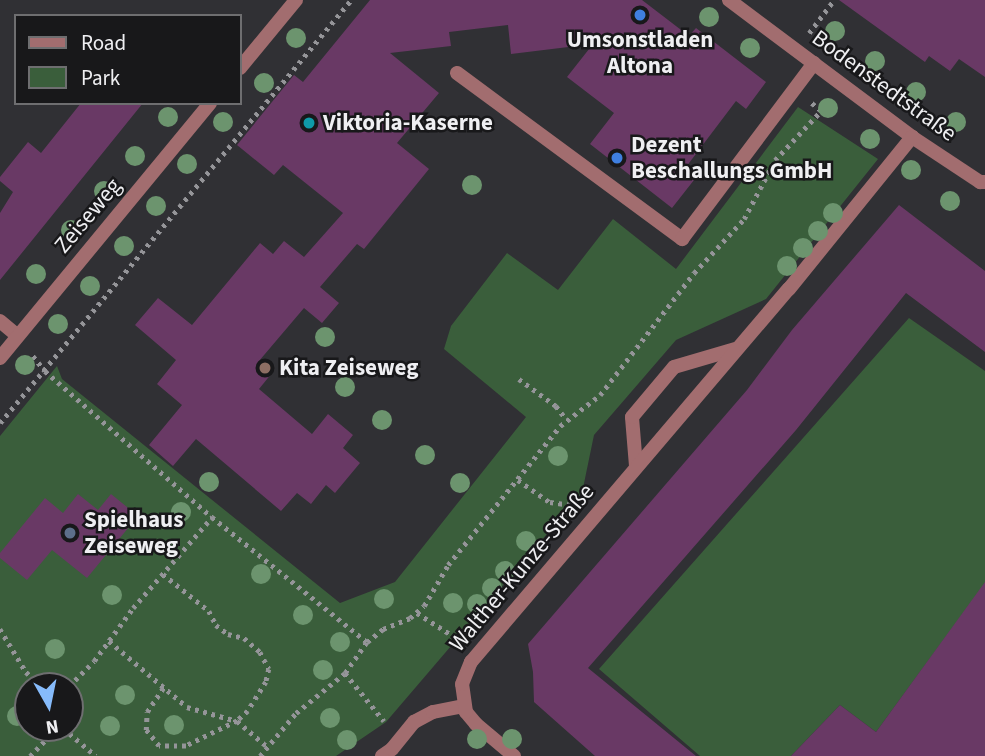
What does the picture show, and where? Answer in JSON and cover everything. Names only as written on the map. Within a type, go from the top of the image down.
[{"type":"street","points":[[242,66],[296,0]]},
{"type":"street","name":"Bodenstedtstraße","points":[[729,0],[912,136],[982,182]]},
{"type":"street","points":[[457,73],[681,239],[814,63]]},
{"type":"street","name":"Zeiseweg","points":[[0,358],[208,105]]},
{"type":"street","name":"Walther-Kunze-Straße","points":[[464,706],[465,672],[478,652],[912,136]]},
{"type":"street","points":[[0,321],[18,336]]},
{"type":"street","points":[[636,466],[632,417],[674,368],[735,349]]},
{"type":"street","points":[[382,756],[392,749],[404,732],[424,716],[464,706],[476,724],[514,756]]},
{"type":"path","points":[[0,424],[351,0]]},
{"type":"path","points":[[796,50],[834,0]]},
{"type":"path","points":[[260,756],[296,713],[345,673],[366,642],[383,629],[417,613],[448,565],[566,419],[600,395],[694,274],[744,219],[775,160],[821,111],[793,90]]},
{"type":"path","points":[[18,336],[45,370],[212,516],[366,642]]},
{"type":"path","points":[[519,379],[556,406],[566,419]]},
{"type":"path","points":[[518,480],[550,502],[562,506],[590,503],[601,508]]},
{"type":"path","points":[[81,672],[212,516]]},
{"type":"path","points":[[163,574],[208,611],[216,625],[228,634],[244,638],[265,658],[269,668],[266,682],[248,711],[237,721],[186,746],[159,746],[149,737],[145,722],[147,712],[164,687]]},
{"type":"path","points":[[417,613],[478,652]]},
{"type":"path","points":[[0,629],[26,672]]},
{"type":"path","points":[[0,641],[7,639]]},
{"type":"path","points":[[109,641],[187,707],[237,721],[269,748]]},
{"type":"path","points":[[345,673],[364,693],[376,713],[404,732]]},
{"type":"path","points":[[30,756],[45,742]]},
{"type":"path","points":[[78,742],[96,756]]},
{"type":"green space","points":[[798,107],[878,159],[766,299],[676,340],[594,435],[582,493],[386,722],[336,756],[0,756],[0,436],[57,366],[62,379],[340,603],[395,582],[526,417],[444,349],[451,326],[507,253],[558,290],[613,219],[676,269]]},
{"type":"green space","points":[[909,318],[985,371],[985,583],[876,732],[840,705],[791,756],[700,756],[599,669]]},
{"type":"building","points":[[370,0],[642,0],[689,36],[696,28],[766,82],[746,109],[736,101],[683,171],[694,180],[672,208],[590,144],[614,113],[567,77],[593,44],[511,54],[508,25],[449,32],[451,46],[390,53],[439,93],[397,143],[429,169],[364,249],[357,244],[320,287],[339,303],[322,323],[304,308],[259,361],[272,373],[259,389],[312,434],[328,414],[353,435],[343,448],[360,463],[335,493],[326,485],[311,504],[297,493],[281,511],[196,439],[173,466],[149,445],[182,405],[157,384],[176,360],[135,325],[158,298],[192,325],[260,243],[273,254],[284,241],[304,257],[343,213],[283,165],[274,175],[237,145],[294,75],[303,82]]},
{"type":"building","points":[[839,0],[985,0],[985,77],[959,59],[950,71],[929,56],[925,62]]},
{"type":"building","points":[[79,105],[141,105],[0,280],[0,213],[13,192],[0,181],[0,177],[28,142],[41,153]]},
{"type":"building","points":[[899,205],[985,271],[985,352],[906,293],[796,430],[588,668],[696,756],[595,756],[534,702],[528,644],[747,390],[792,330]]},
{"type":"building","name":"Spielhaus Zeiseweg","points":[[78,494],[98,510],[111,494],[138,516],[87,578],[52,550],[27,580],[0,558],[0,553],[45,498],[63,513]]},
{"type":"building","points":[[985,582],[985,756],[791,756],[840,705],[876,732]]},
{"type":"place","name":"Umsonstladen Altona","points":[[640,15]]},
{"type":"place","name":"Viktoria-Kaserne","points":[[309,123]]},
{"type":"place","name":"Dezent Beschallungs GmbH","points":[[617,158]]},
{"type":"place","name":"Kita Zeiseweg","points":[[265,368]]},
{"type":"place","name":"Spielhaus Zeiseweg","points":[[70,533]]}]
